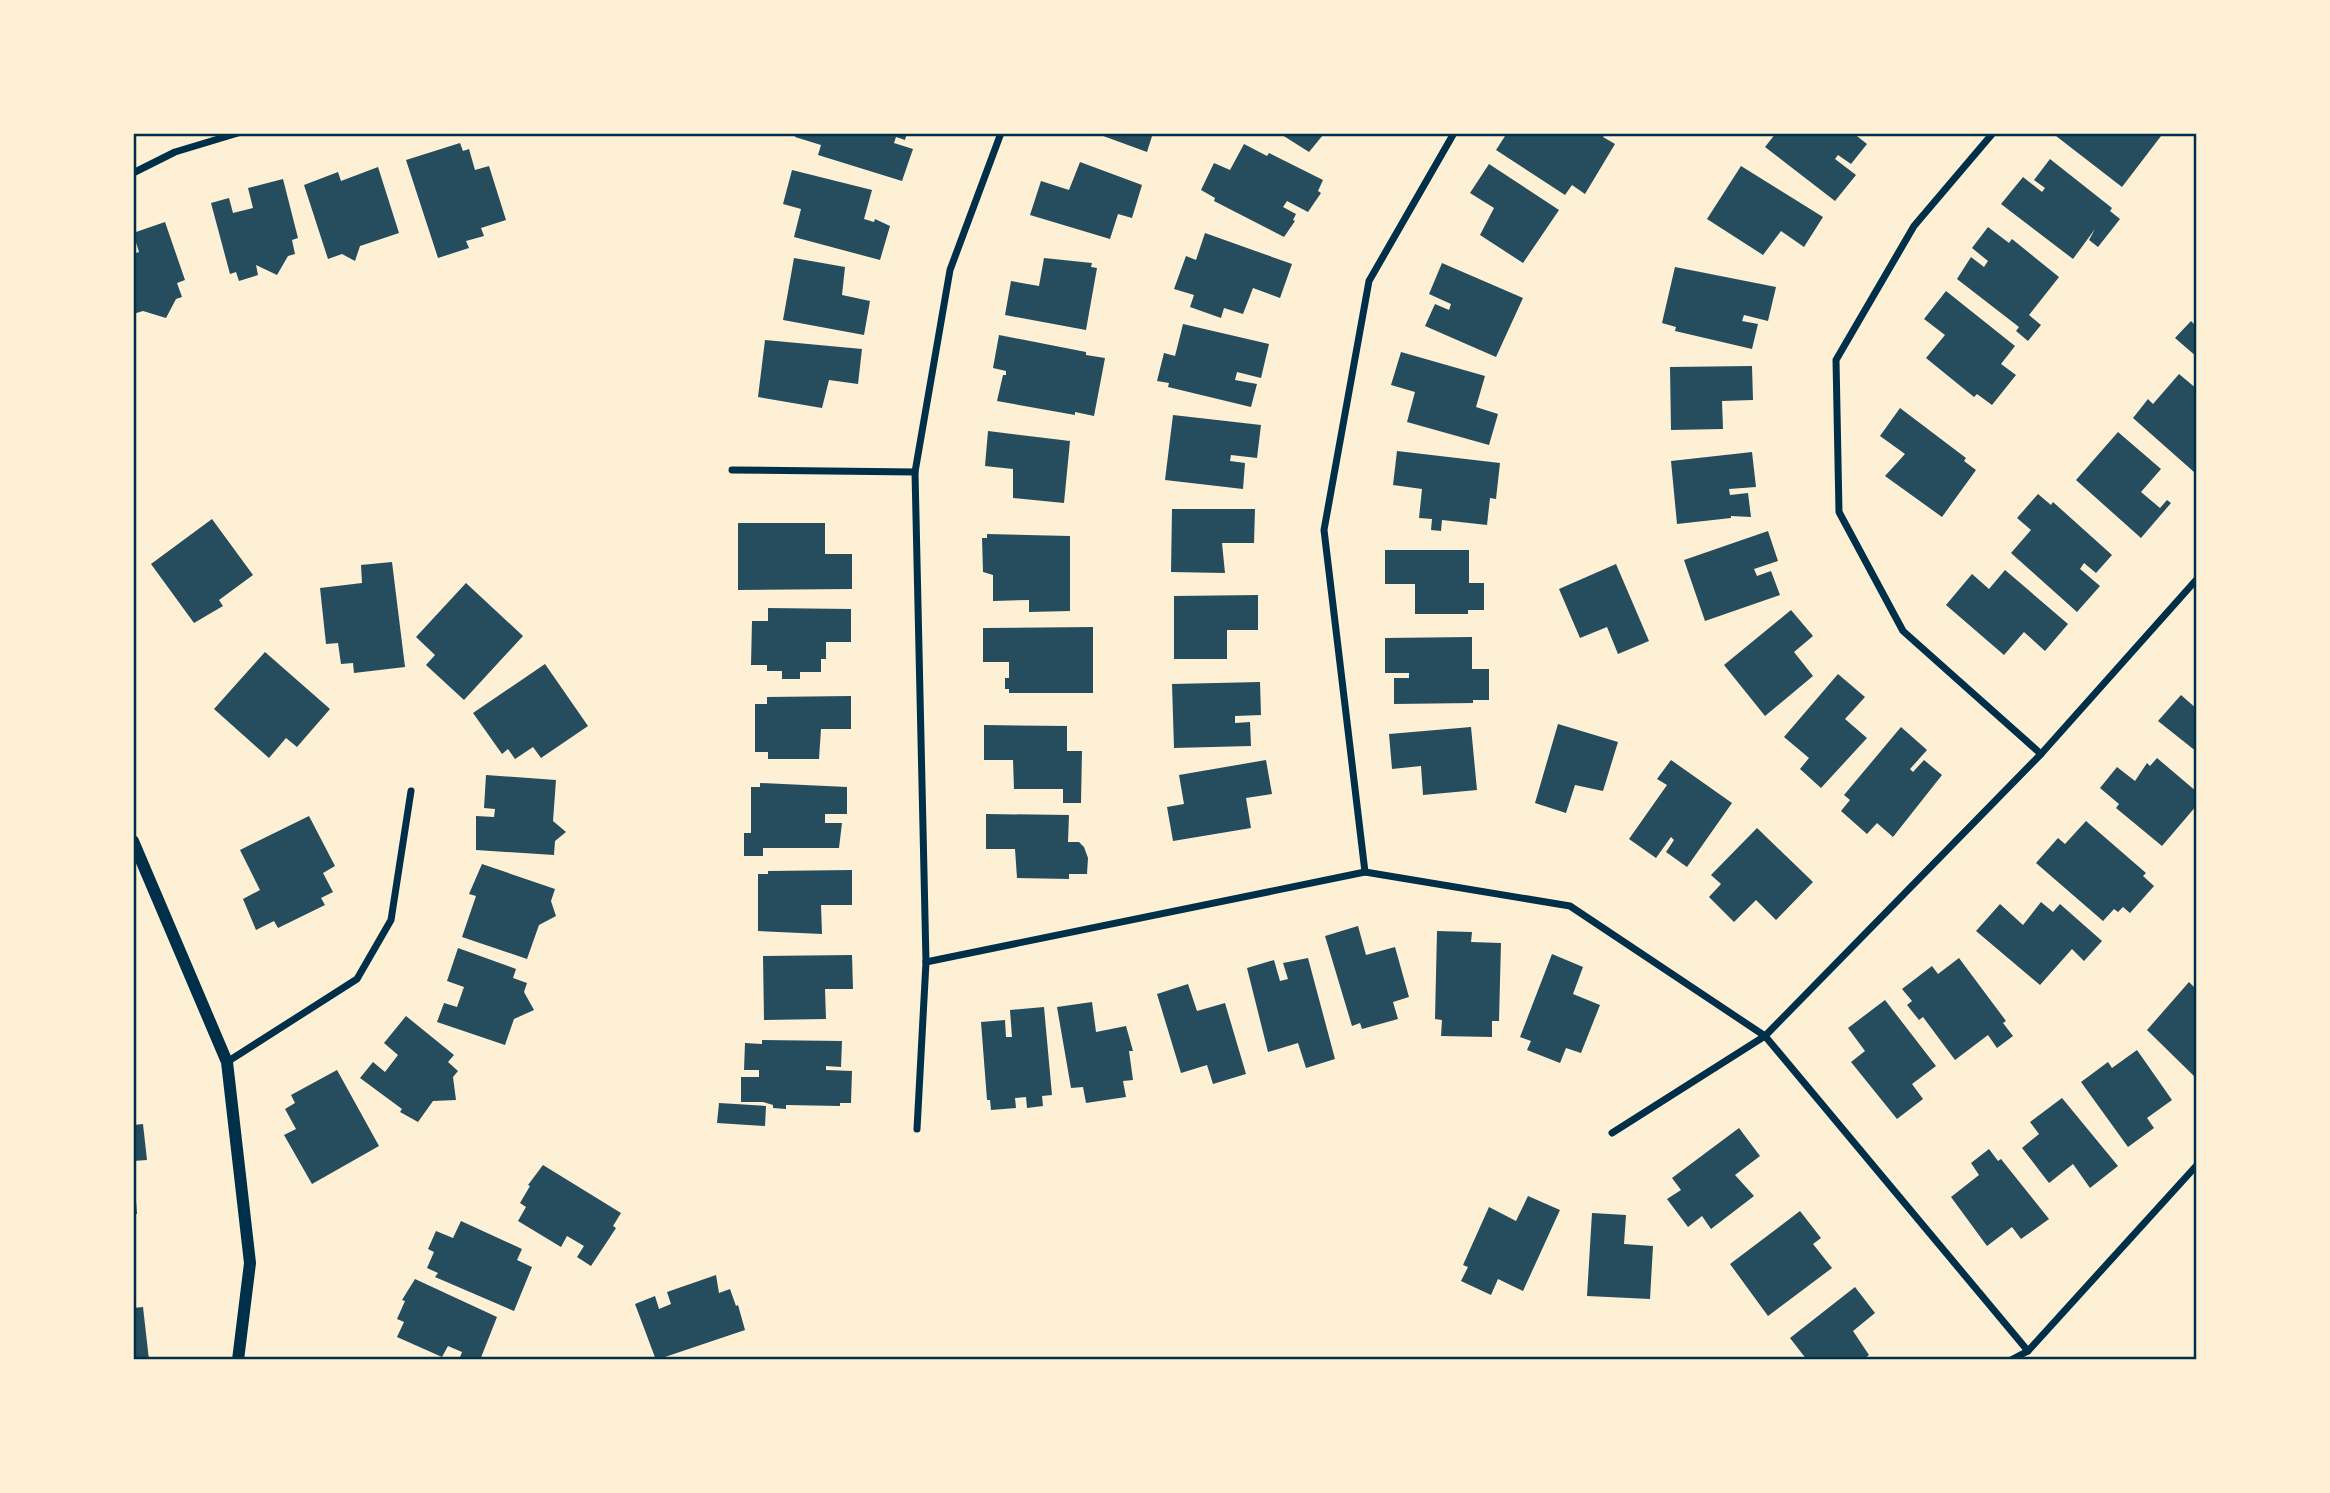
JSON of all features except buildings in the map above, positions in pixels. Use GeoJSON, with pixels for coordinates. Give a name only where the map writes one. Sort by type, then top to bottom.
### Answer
{"type":"FeatureCollection","features":[{"type":"Feature","properties":{"kind":"street"},"geometry":{"type":"LineString","coordinates":[[133,173],[175,152],[238,133]]}},
{"type":"Feature","properties":{"kind":"street"},"geometry":{"type":"LineString","coordinates":[[917,1129],[926,961],[915,472],[950,270],[1001,133]]}},
{"type":"Feature","properties":{"kind":"street"},"geometry":{"type":"LineString","coordinates":[[1365,872],[1324,530],[1369,281],[1454,133]]}},
{"type":"Feature","properties":{"kind":"street"},"geometry":{"type":"LineString","coordinates":[[1993,133],[1914,226],[1836,360],[1839,512],[1903,631],[2041,754]]}},
{"type":"Feature","properties":{"kind":"street"},"geometry":{"type":"LineString","coordinates":[[732,470],[915,472]]}},
{"type":"Feature","properties":{"kind":"street"},"geometry":{"type":"LineString","coordinates":[[1612,1133],[1765,1036],[2041,754],[2197,579]]}},
{"type":"Feature","properties":{"kind":"street"},"geometry":{"type":"LineString","coordinates":[[228,1062],[357,979],[391,920],[411,791]]}},
{"type":"Feature","properties":{"kind":"street"},"geometry":{"type":"LineString","coordinates":[[133,841],[228,1062],[250,1263],[238,1360]]}},
{"type":"Feature","properties":{"kind":"street"},"geometry":{"type":"LineString","coordinates":[[926,961],[1365,872],[1570,906],[1765,1036],[2028,1351]]}},
{"type":"Feature","properties":{"kind":"street"},"geometry":{"type":"LineString","coordinates":[[2011,1360],[2028,1351],[2197,1164]]}}]}
